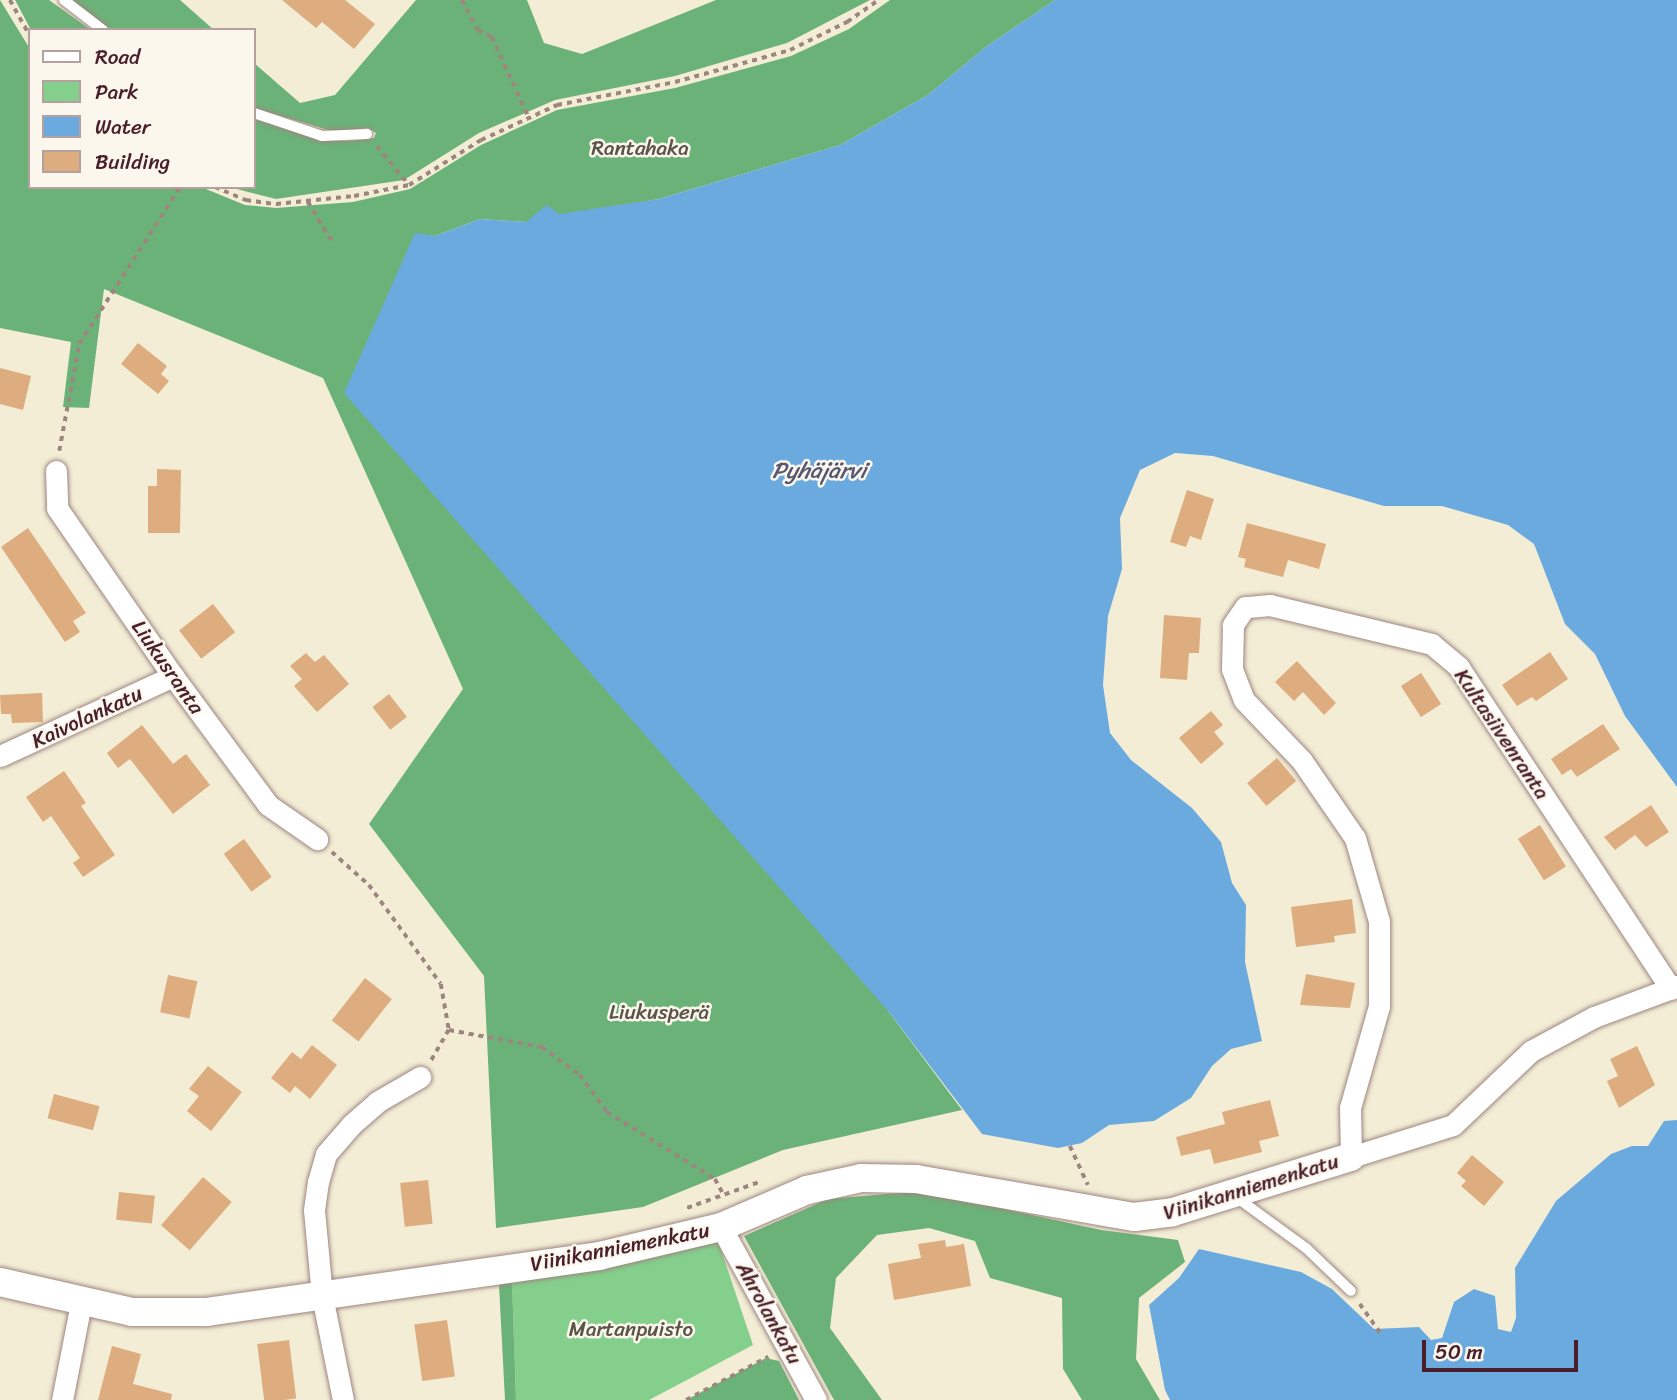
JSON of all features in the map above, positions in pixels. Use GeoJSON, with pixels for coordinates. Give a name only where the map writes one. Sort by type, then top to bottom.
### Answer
{"type":"FeatureCollection","features":[{"type":"Feature","properties":{"kind":"street","name":"Liukusranta"},"geometry":{"type":"LineString","coordinates":[[56,471],[57,508],[173,676],[268,806],[317,838]]}},
{"type":"Feature","properties":{"kind":"street","name":"Kultasiivenranta"},"geometry":{"type":"LineString","coordinates":[[1351,1157],[1350,1108],[1379,1006],[1379,921],[1355,838],[1302,761],[1244,700],[1231,669],[1233,625],[1245,607],[1270,605],[1432,645],[1460,667],[1674,987]]}},
{"type":"Feature","properties":{"kind":"street","name":"Kaivolankatu"},"geometry":{"type":"LineString","coordinates":[[0,756],[173,676]]}},
{"type":"Feature","properties":{"kind":"street"},"geometry":{"type":"LineString","coordinates":[[1351,1157],[1453,1125],[1531,1051],[1594,1017],[1674,987]]}},
{"type":"Feature","properties":{"kind":"street"},"geometry":{"type":"LineString","coordinates":[[343,1400],[322,1296],[314,1210],[326,1154],[377,1102],[420,1077]]}},
{"type":"Feature","properties":{"kind":"street","name":"Viinikanniemenkatu"},"geometry":{"type":"LineString","coordinates":[[0,1282],[81,1303],[132,1312],[185,1313],[599,1256],[721,1227],[807,1190],[883,1176],[1118,1217],[1173,1212],[1228,1192],[1351,1157]]}},
{"type":"Feature","properties":{"kind":"street","name":"Ahrolankatu"},"geometry":{"type":"LineString","coordinates":[[721,1227],[816,1400]]}},
{"type":"Feature","properties":{"kind":"street"},"geometry":{"type":"LineString","coordinates":[[62,1400],[81,1303]]}},
{"type":"Feature","properties":{"kind":"lane"},"geometry":{"type":"LineString","coordinates":[[64,0],[100,28]]}},
{"type":"Feature","properties":{"kind":"lane"},"geometry":{"type":"LineString","coordinates":[[256,114],[322,136],[367,134]]}},
{"type":"Feature","properties":{"kind":"lane"},"geometry":{"type":"LineString","coordinates":[[1228,1192],[1306,1248],[1351,1291]]}},
{"type":"Feature","properties":{"kind":"path"},"geometry":{"type":"LineString","coordinates":[[10,0],[28,32]]}},
{"type":"Feature","properties":{"kind":"path"},"geometry":{"type":"LineString","coordinates":[[462,0],[478,30],[492,37],[528,116]]}},
{"type":"Feature","properties":{"kind":"path"},"geometry":{"type":"LineString","coordinates":[[220,189],[246,200],[308,202],[409,185],[528,116],[557,105],[675,82],[790,50],[847,22],[880,0]]}},
{"type":"Feature","properties":{"kind":"path"},"geometry":{"type":"LineString","coordinates":[[367,134],[409,185]]}},
{"type":"Feature","properties":{"kind":"path"},"geometry":{"type":"LineString","coordinates":[[56,471],[79,344],[179,189]]}},
{"type":"Feature","properties":{"kind":"path"},"geometry":{"type":"LineString","coordinates":[[308,202],[332,243]]}},
{"type":"Feature","properties":{"kind":"path"},"geometry":{"type":"LineString","coordinates":[[317,838],[369,885],[441,984],[449,1030],[420,1077]]}},
{"type":"Feature","properties":{"kind":"path"},"geometry":{"type":"LineString","coordinates":[[449,1030],[542,1047],[580,1075],[607,1112],[715,1179],[724,1195]]}},
{"type":"Feature","properties":{"kind":"path"},"geometry":{"type":"LineString","coordinates":[[1070,1146],[1091,1190]]}},
{"type":"Feature","properties":{"kind":"path"},"geometry":{"type":"LineString","coordinates":[[1351,1291],[1383,1337]]}},
{"type":"Feature","properties":{"kind":"path"},"geometry":{"type":"LineString","coordinates":[[686,1400],[787,1346]]}},
{"type":"Feature","properties":{"kind":"green space","name":"Liukusperä"},"geometry":{"type":"Polygon","coordinates":[[[0,0],[28,46],[28,189],[206,189],[245,205],[276,208],[353,202],[410,189],[481,145],[557,110],[675,88],[791,56],[849,29],[890,0],[1055,0],[987,46],[928,95],[840,145],[659,199],[526,222],[480,219],[435,236],[415,234],[889,1012],[962,1110],[783,1150],[643,1207],[496,1228],[484,976],[369,824],[463,689],[323,378],[104,289],[89,408],[63,407],[71,342],[0,328],[0,0]]]}},
{"type":"Feature","properties":{"kind":"green space"},"geometry":{"type":"Polygon","coordinates":[[[15,0],[49,0],[88,28],[30,28],[15,0]]]}},
{"type":"Feature","properties":{"kind":"green space"},"geometry":{"type":"Polygon","coordinates":[[[68,0],[180,0],[212,28],[106,28],[68,0]]]}},
{"type":"Feature","properties":{"kind":"green space","name":"Rantahaka"},"geometry":{"type":"Polygon","coordinates":[[[416,0],[527,0],[544,43],[582,54],[716,0],[870,0],[787,43],[675,76],[555,100],[479,133],[404,180],[276,199],[237,189],[256,189],[256,120],[322,140],[374,138],[376,133],[368,128],[335,132],[256,109],[256,65],[300,103],[335,95],[416,0]]]}},
{"type":"Feature","properties":{"kind":"green space"},"geometry":{"type":"Polygon","coordinates":[[[921,1191],[1101,1230],[1178,1240],[1185,1262],[1139,1298],[1136,1359],[1160,1400],[1082,1400],[1063,1369],[1062,1298],[990,1278],[975,1241],[929,1228],[877,1235],[836,1278],[830,1328],[882,1400],[834,1400],[744,1236],[828,1199],[921,1191]]]}},
{"type":"Feature","properties":{"kind":"green space","name":"Martanpuisto"},"geometry":{"type":"Polygon","coordinates":[[[718,1241],[753,1345],[649,1400],[516,1400],[512,1280],[718,1241]]]}},
{"type":"Feature","properties":{"kind":"green space"},"geometry":{"type":"Polygon","coordinates":[[[512,1280],[516,1400],[505,1400],[499,1285],[512,1280]]]}},
{"type":"Feature","properties":{"kind":"green space"},"geometry":{"type":"Polygon","coordinates":[[[766,1358],[779,1361],[799,1400],[686,1400],[766,1358]]]}},
{"type":"Feature","properties":{"kind":"water","name":"Pyhäjärvi"},"geometry":{"type":"Polygon","coordinates":[[[1055,0],[1677,0],[1677,787],[1625,716],[1595,654],[1565,624],[1534,544],[1508,525],[1442,506],[1384,506],[1213,456],[1175,453],[1140,470],[1120,518],[1122,569],[1108,616],[1103,685],[1110,733],[1131,760],[1192,808],[1221,842],[1232,883],[1246,905],[1245,962],[1262,1041],[1231,1049],[1212,1066],[1191,1098],[1154,1121],[1109,1125],[1082,1143],[1058,1148],[982,1134],[889,1012],[344,393],[415,233],[435,236],[480,219],[526,222],[547,205],[559,214],[659,199],[840,145],[928,95],[987,46],[1055,0]]]}},
{"type":"Feature","properties":{"kind":"water"},"geometry":{"type":"Polygon","coordinates":[[[1677,1120],[1677,1400],[1170,1400],[1165,1390],[1149,1305],[1179,1278],[1199,1249],[1301,1272],[1332,1289],[1374,1329],[1419,1327],[1431,1340],[1442,1338],[1454,1302],[1474,1289],[1495,1296],[1498,1329],[1511,1332],[1516,1318],[1515,1268],[1556,1201],[1611,1154],[1632,1146],[1648,1146],[1664,1121],[1677,1120]]]}},
{"type":"Feature","properties":{"kind":"building"},"geometry":{"type":"Polygon","coordinates":[[[282,0],[345,0],[375,24],[354,49],[322,22],[316,28],[282,0]]]}},
{"type":"Feature","properties":{"kind":"building"},"geometry":{"type":"Polygon","coordinates":[[[138,343],[167,366],[161,374],[169,381],[158,394],[121,364],[138,343]]]}},
{"type":"Feature","properties":{"kind":"building"},"geometry":{"type":"Polygon","coordinates":[[[0,368],[31,376],[23,410],[0,404],[0,368]]]}},
{"type":"Feature","properties":{"kind":"building"},"geometry":{"type":"Polygon","coordinates":[[[157,469],[181,470],[180,533],[148,533],[148,486],[157,486],[157,469]]]}},
{"type":"Feature","properties":{"kind":"building"},"geometry":{"type":"Polygon","coordinates":[[[1187,490],[1214,499],[1201,540],[1190,536],[1186,547],[1170,542],[1187,490]]]}},
{"type":"Feature","properties":{"kind":"building"},"geometry":{"type":"Polygon","coordinates":[[[1247,523],[1326,544],[1319,569],[1288,560],[1283,577],[1244,567],[1246,559],[1238,557],[1247,523]]]}},
{"type":"Feature","properties":{"kind":"building"},"geometry":{"type":"Polygon","coordinates":[[[28,528],[86,613],[73,621],[80,632],[65,642],[1,547],[28,528]]]}},
{"type":"Feature","properties":{"kind":"building"},"geometry":{"type":"Polygon","coordinates":[[[213,604],[235,632],[201,659],[179,630],[213,604]]]}},
{"type":"Feature","properties":{"kind":"building"},"geometry":{"type":"Polygon","coordinates":[[[1164,615],[1201,618],[1199,653],[1189,653],[1187,680],[1160,678],[1164,615]]]}},
{"type":"Feature","properties":{"kind":"building"},"geometry":{"type":"Polygon","coordinates":[[[1550,652],[1568,679],[1536,701],[1532,697],[1517,706],[1502,685],[1550,652]]]}},
{"type":"Feature","properties":{"kind":"building"},"geometry":{"type":"Polygon","coordinates":[[[306,653],[315,662],[324,655],[349,684],[317,712],[294,686],[302,679],[290,666],[306,653]]]}},
{"type":"Feature","properties":{"kind":"building"},"geometry":{"type":"Polygon","coordinates":[[[1297,661],[1336,703],[1324,715],[1303,692],[1294,701],[1275,682],[1297,661]]]}},
{"type":"Feature","properties":{"kind":"building"},"geometry":{"type":"Polygon","coordinates":[[[1421,673],[1441,704],[1421,717],[1401,686],[1421,673]]]}},
{"type":"Feature","properties":{"kind":"building"},"geometry":{"type":"Polygon","coordinates":[[[42,693],[43,722],[12,723],[11,714],[1,714],[0,695],[42,693]]]}},
{"type":"Feature","properties":{"kind":"building"},"geometry":{"type":"Polygon","coordinates":[[[389,694],[407,717],[390,730],[372,707],[389,694]]]}},
{"type":"Feature","properties":{"kind":"building"},"geometry":{"type":"Polygon","coordinates":[[[1211,711],[1223,725],[1214,732],[1224,744],[1201,764],[1179,738],[1211,711]]]}},
{"type":"Feature","properties":{"kind":"building"},"geometry":{"type":"Polygon","coordinates":[[[1603,724],[1620,749],[1577,777],[1571,769],[1562,775],[1551,759],[1603,724]]]}},
{"type":"Feature","properties":{"kind":"building"},"geometry":{"type":"Polygon","coordinates":[[[142,725],[173,764],[186,754],[210,785],[173,814],[130,759],[118,768],[107,753],[142,725]]]}},
{"type":"Feature","properties":{"kind":"building"},"geometry":{"type":"Polygon","coordinates":[[[1277,758],[1296,781],[1266,806],[1247,783],[1277,758]]]}},
{"type":"Feature","properties":{"kind":"building"},"geometry":{"type":"Polygon","coordinates":[[[64,771],[86,803],[81,806],[115,855],[83,877],[73,863],[80,858],[51,816],[43,822],[26,797],[64,771]]]}},
{"type":"Feature","properties":{"kind":"building"},"geometry":{"type":"Polygon","coordinates":[[[1651,805],[1669,832],[1646,847],[1635,835],[1615,850],[1604,837],[1651,805]]]}},
{"type":"Feature","properties":{"kind":"building"},"geometry":{"type":"Polygon","coordinates":[[[1540,825],[1566,867],[1544,880],[1518,839],[1540,825]]]}},
{"type":"Feature","properties":{"kind":"building"},"geometry":{"type":"Polygon","coordinates":[[[244,839],[272,877],[251,892],[224,854],[244,839]]]}},
{"type":"Feature","properties":{"kind":"building"},"geometry":{"type":"Polygon","coordinates":[[[1352,899],[1356,933],[1334,936],[1335,942],[1296,947],[1291,907],[1352,899]]]}},
{"type":"Feature","properties":{"kind":"building"},"geometry":{"type":"Polygon","coordinates":[[[1306,974],[1355,983],[1350,1008],[1300,1005],[1306,974]]]}},
{"type":"Feature","properties":{"kind":"building"},"geometry":{"type":"Polygon","coordinates":[[[168,975],[197,981],[189,1018],[160,1012],[168,975]]]}},
{"type":"Feature","properties":{"kind":"building"},"geometry":{"type":"Polygon","coordinates":[[[365,978],[392,999],[359,1041],[332,1021],[365,978]]]}},
{"type":"Feature","properties":{"kind":"building"},"geometry":{"type":"Polygon","coordinates":[[[312,1045],[337,1065],[310,1099],[295,1086],[290,1093],[271,1078],[292,1052],[301,1059],[312,1045]]]}},
{"type":"Feature","properties":{"kind":"building"},"geometry":{"type":"Polygon","coordinates":[[[1637,1046],[1655,1085],[1619,1108],[1607,1081],[1618,1076],[1610,1059],[1637,1046]]]}},
{"type":"Feature","properties":{"kind":"building"},"geometry":{"type":"Polygon","coordinates":[[[208,1066],[242,1092],[211,1131],[187,1111],[199,1096],[189,1089],[208,1066]]]}},
{"type":"Feature","properties":{"kind":"building"},"geometry":{"type":"Polygon","coordinates":[[[54,1094],[99,1106],[93,1130],[48,1118],[54,1094]]]}},
{"type":"Feature","properties":{"kind":"building"},"geometry":{"type":"Polygon","coordinates":[[[1270,1100],[1279,1136],[1259,1141],[1262,1152],[1214,1164],[1210,1149],[1181,1156],[1176,1137],[1225,1124],[1222,1112],[1270,1100]]]}},
{"type":"Feature","properties":{"kind":"building"},"geometry":{"type":"Polygon","coordinates":[[[1472,1155],[1504,1182],[1484,1206],[1461,1186],[1466,1181],[1457,1173],[1472,1155]]]}},
{"type":"Feature","properties":{"kind":"building"},"geometry":{"type":"Polygon","coordinates":[[[203,1177],[232,1202],[190,1250],[161,1225],[203,1177]]]}},
{"type":"Feature","properties":{"kind":"building"},"geometry":{"type":"Polygon","coordinates":[[[428,1180],[433,1224],[405,1227],[400,1183],[428,1180]]]}},
{"type":"Feature","properties":{"kind":"building"},"geometry":{"type":"Polygon","coordinates":[[[119,1192],[155,1196],[152,1224],[116,1220],[119,1192]]]}},
{"type":"Feature","properties":{"kind":"building"},"geometry":{"type":"Polygon","coordinates":[[[945,1240],[946,1247],[964,1244],[971,1286],[894,1300],[888,1264],[921,1258],[918,1244],[945,1240]]]}},
{"type":"Feature","properties":{"kind":"building"},"geometry":{"type":"Polygon","coordinates":[[[447,1320],[455,1376],[422,1381],[414,1325],[447,1320]]]}},
{"type":"Feature","properties":{"kind":"building"},"geometry":{"type":"Polygon","coordinates":[[[289,1340],[296,1399],[264,1400],[257,1344],[289,1340]]]}},
{"type":"Feature","properties":{"kind":"building"},"geometry":{"type":"Polygon","coordinates":[[[112,1346],[141,1354],[133,1384],[172,1394],[171,1400],[98,1400],[112,1346]]]}}]}
